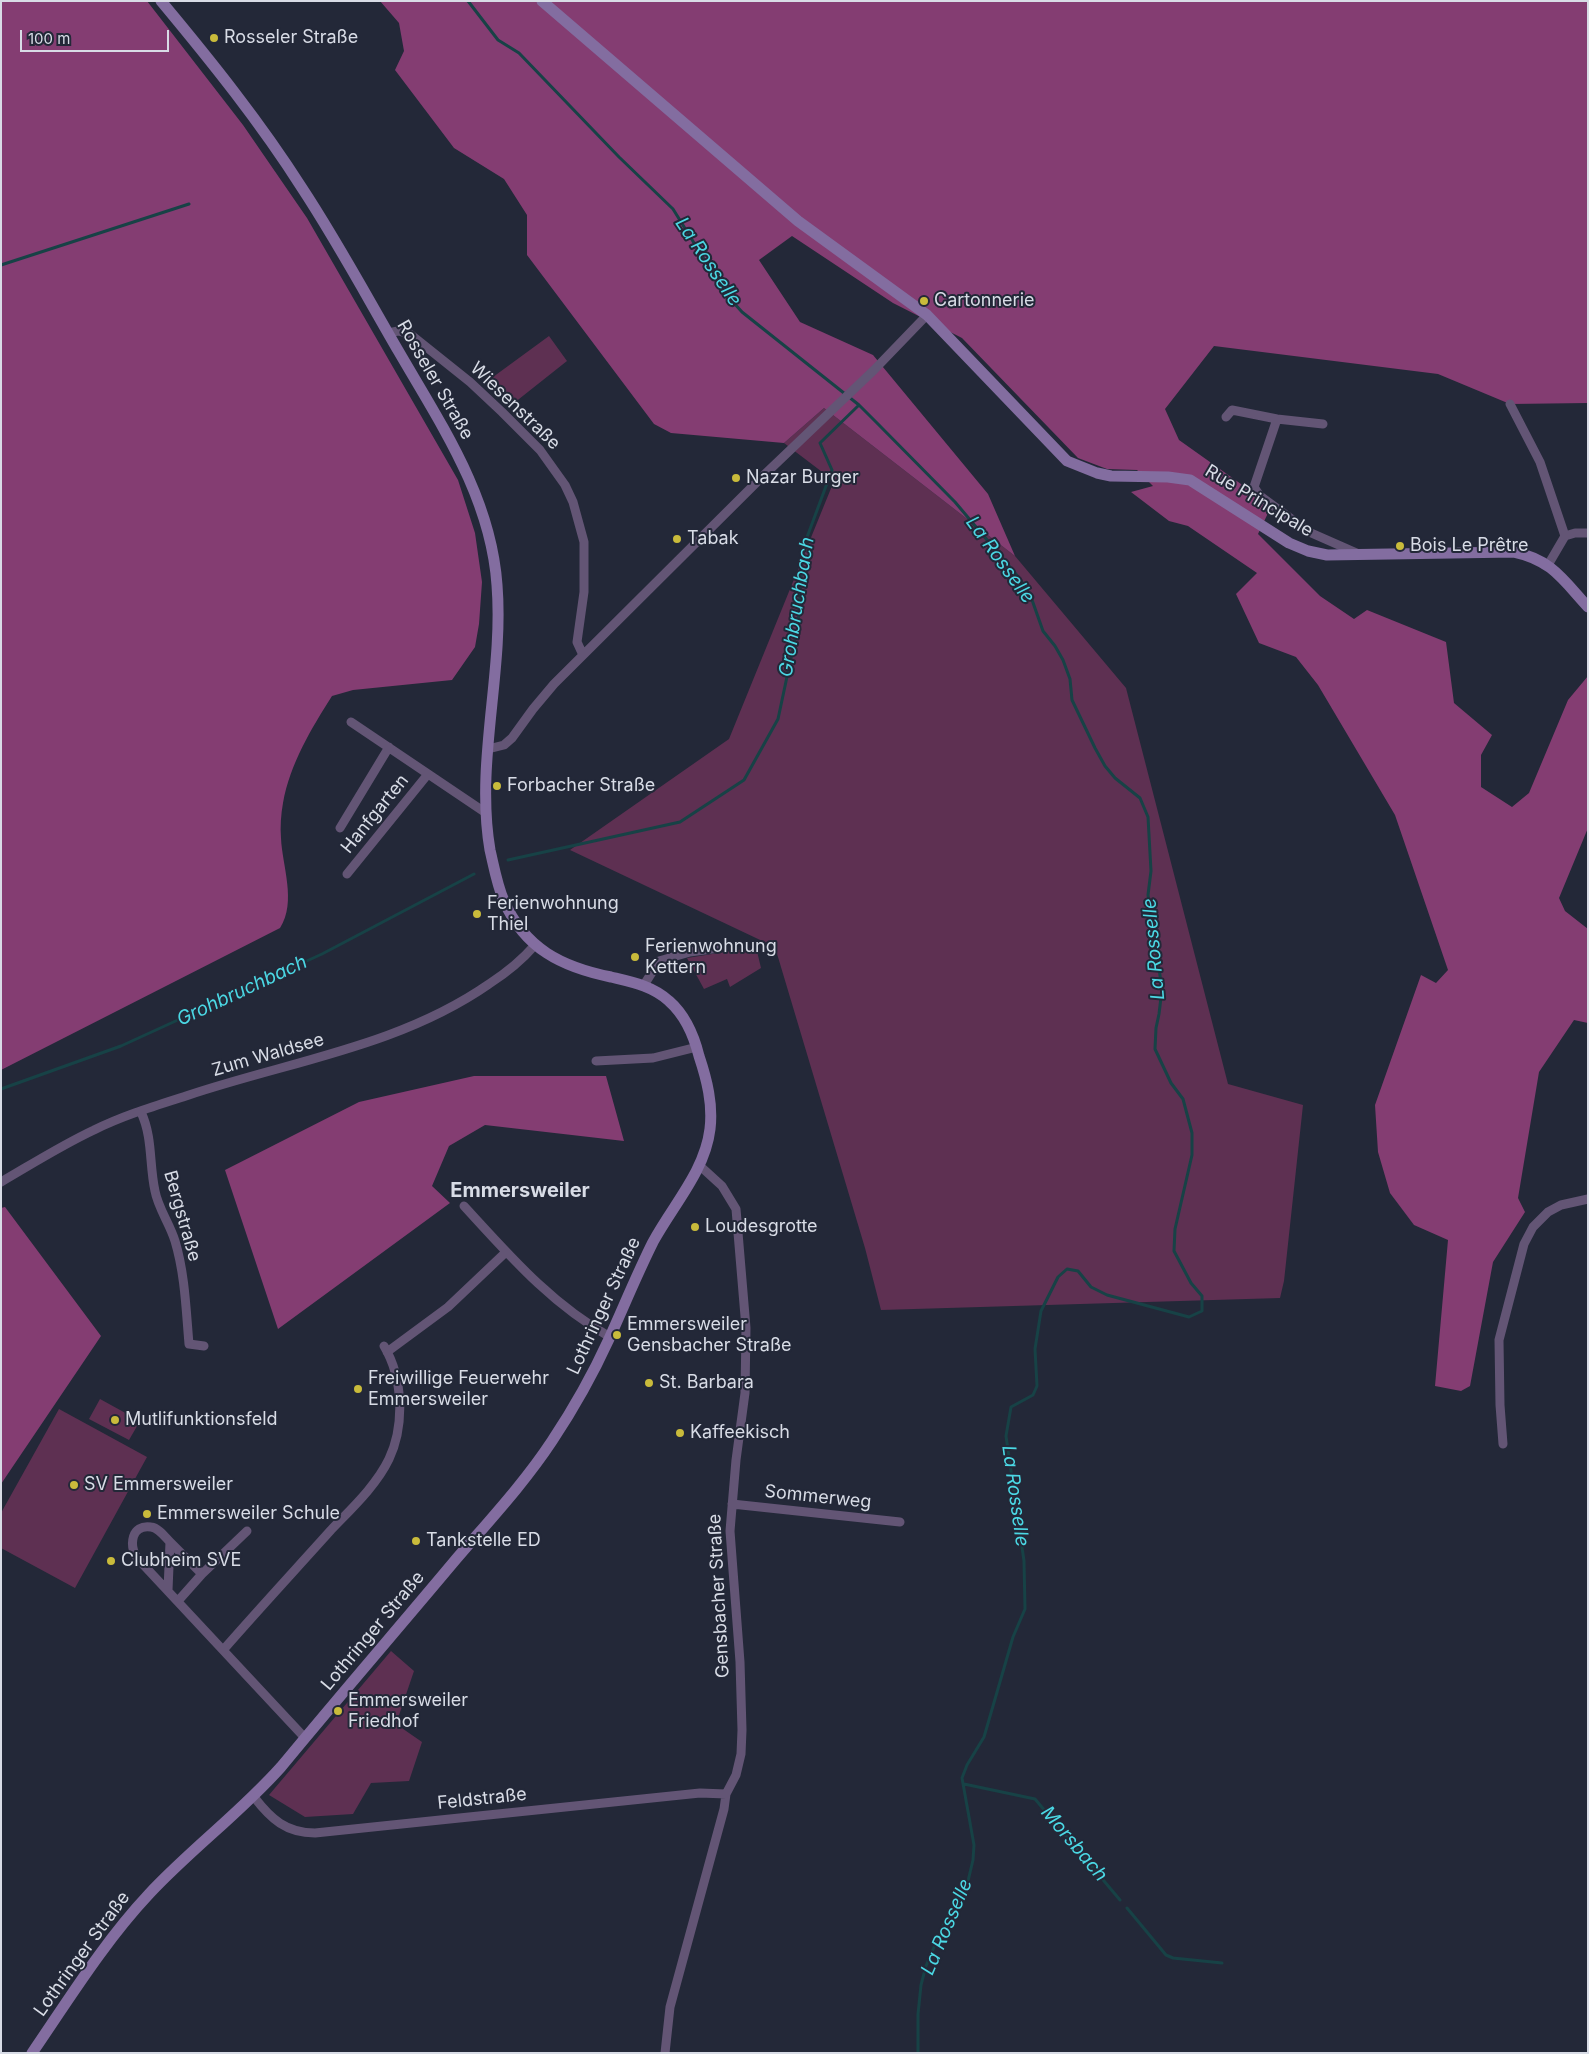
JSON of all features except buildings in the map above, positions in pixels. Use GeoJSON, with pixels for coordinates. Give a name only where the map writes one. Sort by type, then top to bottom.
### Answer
{"type":"FeatureCollection","features":[{"type":"Feature","properties":{"kind":"main road","name":"Rosseler Straße"},"geometry":{"type":"LineString","coordinates":[[161,1],[254,119],[302,186],[467,472],[476,493],[490,540],[497,584],[498,606],[488,749]]}},
{"type":"Feature","properties":{"kind":"main road","name":"Rue Principale"},"geometry":{"type":"LineString","coordinates":[[542,1],[798,222],[927,315],[1067,461],[1096,473],[1111,476],[1168,476],[1190,480],[1289,543],[1308,551],[1327,555],[1514,552],[1532,556],[1548,565],[1588,607]]}},
{"type":"Feature","properties":{"kind":"main road"},"geometry":{"type":"LineString","coordinates":[[488,749],[486,813],[492,858],[505,905],[522,932],[545,954],[573,968],[644,985],[663,996],[680,1012],[697,1046],[708,1089],[711,1120],[706,1150],[699,1166]]}},
{"type":"Feature","properties":{"kind":"main road","name":"Lothringer Straße"},"geometry":{"type":"LineString","coordinates":[[32,2053],[126,1919],[191,1852],[254,1797],[540,1459],[581,1393],[610,1337],[653,1243],[699,1166]]}},
{"type":"Feature","properties":{"kind":"street"},"geometry":{"type":"LineString","coordinates":[[488,749],[504,745],[512,738],[549,690],[773,467],[874,370],[927,315]]}},
{"type":"Feature","properties":{"kind":"street","name":"Wiesenstraße"},"geometry":{"type":"LineString","coordinates":[[388,334],[398,331],[410,334],[470,382],[540,450],[565,485],[573,502],[584,542],[584,592],[577,642],[583,656]]}},
{"type":"Feature","properties":{"kind":"street"},"geometry":{"type":"LineString","coordinates":[[1510,404],[1540,462],[1565,536]]}},
{"type":"Feature","properties":{"kind":"street"},"geometry":{"type":"LineString","coordinates":[[1226,417],[1232,410],[1277,419],[1323,424]]}},
{"type":"Feature","properties":{"kind":"street"},"geometry":{"type":"LineString","coordinates":[[1277,419],[1254,487],[1260,496],[1309,532],[1359,554]]}},
{"type":"Feature","properties":{"kind":"street"},"geometry":{"type":"LineString","coordinates":[[1548,565],[1565,536],[1588,532]]}},
{"type":"Feature","properties":{"kind":"street","name":"Hanfgarten"},"geometry":{"type":"LineString","coordinates":[[351,722],[486,813]]}},
{"type":"Feature","properties":{"kind":"street","name":"Hanfgarten"},"geometry":{"type":"LineString","coordinates":[[340,828],[388,747]]}},
{"type":"Feature","properties":{"kind":"street","name":"Hanfgarten"},"geometry":{"type":"LineString","coordinates":[[347,874],[428,774]]}},
{"type":"Feature","properties":{"kind":"street","name":"Zum Waldsee"},"geometry":{"type":"LineString","coordinates":[[1,1182],[94,1129],[231,1082],[350,1048],[401,1031],[463,1002],[502,975],[536,945]]}},
{"type":"Feature","properties":{"kind":"street"},"geometry":{"type":"LineString","coordinates":[[644,985],[659,961],[690,952],[719,948]]}},
{"type":"Feature","properties":{"kind":"street"},"geometry":{"type":"LineString","coordinates":[[596,1060],[653,1058],[697,1046]]}},
{"type":"Feature","properties":{"kind":"street","name":"Bergstraße"},"geometry":{"type":"LineString","coordinates":[[141,1112],[147,1124],[150,1138],[152,1181],[175,1240],[179,1257],[188,1344],[204,1346]]}},
{"type":"Feature","properties":{"kind":"street","name":"Gensbacher Straße"},"geometry":{"type":"LineString","coordinates":[[665,2053],[670,2007],[724,1809],[726,1794],[736,1775],[741,1754],[742,1730],[740,1662],[730,1531],[747,1362],[738,1222],[736,1209],[722,1186],[699,1166]]}},
{"type":"Feature","properties":{"kind":"street"},"geometry":{"type":"LineString","coordinates":[[1503,1444],[1499,1340],[1524,1244],[1533,1227],[1548,1212],[1561,1205],[1588,1199]]}},
{"type":"Feature","properties":{"kind":"street"},"geometry":{"type":"LineString","coordinates":[[464,1206],[540,1287],[574,1315],[610,1337]]}},
{"type":"Feature","properties":{"kind":"street"},"geometry":{"type":"LineString","coordinates":[[224,1649],[368,1490],[389,1460],[399,1426],[400,1411],[396,1377],[386,1349],[448,1307],[506,1252]]}},
{"type":"Feature","properties":{"kind":"street","name":"Sommerweg"},"geometry":{"type":"LineString","coordinates":[[732,1504],[900,1522]]}},
{"type":"Feature","properties":{"kind":"street"},"geometry":{"type":"LineString","coordinates":[[202,1574],[159,1530],[151,1527],[142,1528],[135,1532],[131,1541],[132,1550],[137,1558],[224,1649],[305,1738]]}},
{"type":"Feature","properties":{"kind":"street"},"geometry":{"type":"LineString","coordinates":[[178,1600],[247,1531]]}},
{"type":"Feature","properties":{"kind":"street"},"geometry":{"type":"LineString","coordinates":[[168,1590],[170,1542]]}},
{"type":"Feature","properties":{"kind":"street","name":"Feldstraße"},"geometry":{"type":"LineString","coordinates":[[254,1797],[273,1818],[286,1828],[300,1832],[315,1832],[700,1793],[726,1794]]}},
{"type":"Feature","properties":{"kind":"shaded area"},"geometry":{"type":"Polygon","coordinates":[[[1,1],[147,1],[243,125],[307,218],[458,480],[475,533],[482,582],[479,624],[475,647],[452,680],[353,690],[332,696],[316,721],[296,761],[283,803],[281,834],[288,895],[285,918],[280,928],[1,1070],[1,1]]]}},
{"type":"Feature","properties":{"kind":"shaded area"},"geometry":{"type":"Polygon","coordinates":[[[380,1],[1588,1],[1588,403],[1510,404],[1438,374],[1214,346],[1165,409],[1179,440],[1248,489],[1269,511],[1258,534],[1320,596],[1354,619],[1367,610],[1446,642],[1454,703],[1492,735],[1481,755],[1481,787],[1512,807],[1529,793],[1568,700],[1588,676],[1588,828],[1559,898],[1565,911],[1588,929],[1588,1023],[1574,1020],[1539,1072],[1518,1198],[1525,1212],[1493,1262],[1470,1386],[1461,1391],[1435,1386],[1448,1240],[1414,1225],[1390,1193],[1378,1152],[1375,1105],[1421,975],[1436,983],[1448,970],[1395,815],[1318,685],[1296,657],[1259,643],[1236,594],[1257,573],[1188,526],[1169,521],[1131,492],[1153,486],[1137,470],[1107,469],[1078,458],[962,338],[893,303],[792,236],[759,260],[800,322],[873,355],[988,494],[1015,556],[824,408],[784,443],[671,433],[654,424],[527,255],[527,215],[504,179],[454,148],[395,70],[404,51],[399,23],[380,1]]]}},
{"type":"Feature","properties":{"kind":"shaded area"},"geometry":{"type":"Polygon","coordinates":[[[549,336],[567,361],[514,403],[493,377],[549,336]]]}},
{"type":"Feature","properties":{"kind":"shaded area"},"geometry":{"type":"Polygon","coordinates":[[[824,408],[1015,556],[1126,688],[1228,1084],[1303,1105],[1284,1281],[1280,1298],[881,1310],[865,1248],[775,947],[570,850],[729,739],[834,481],[784,443],[824,408]]]}},
{"type":"Feature","properties":{"kind":"shaded area"},"geometry":{"type":"Polygon","coordinates":[[[756,947],[761,968],[730,987],[727,979],[704,989],[687,958],[756,947]]]}},
{"type":"Feature","properties":{"kind":"shaded area"},"geometry":{"type":"Polygon","coordinates":[[[474,1076],[606,1076],[624,1141],[485,1125],[449,1146],[432,1186],[450,1203],[278,1329],[225,1170],[359,1102],[474,1076]]]}},
{"type":"Feature","properties":{"kind":"shaded area"},"geometry":{"type":"Polygon","coordinates":[[[5,1207],[101,1336],[1,1484],[1,1208],[5,1207]]]}},
{"type":"Feature","properties":{"kind":"shaded area","name":"Mutlifunktionsfeld"},"geometry":{"type":"Polygon","coordinates":[[[100,1399],[140,1421],[129,1440],[89,1419],[100,1399]]]}},
{"type":"Feature","properties":{"kind":"shaded area","name":"SV Emmersweiler"},"geometry":{"type":"Polygon","coordinates":[[[59,1409],[147,1457],[75,1588],[1,1548],[1,1513],[59,1409]]]}},
{"type":"Feature","properties":{"kind":"shaded area"},"geometry":{"type":"Polygon","coordinates":[[[391,1651],[414,1671],[396,1724],[422,1742],[409,1781],[371,1783],[353,1814],[305,1817],[269,1795],[391,1651]]]}},
{"type":"Feature","properties":{"kind":"waterway","name":"La Rosselle"},"geometry":{"type":"LineString","coordinates":[[468,1],[498,40],[519,53],[619,157],[673,209],[725,293],[742,312],[859,405],[955,502],[1020,579],[1031,597],[1043,631],[1063,660],[1070,679],[1072,700],[1095,748],[1105,766],[1115,778],[1140,798],[1148,817],[1151,871],[1148,895],[1162,989],[1155,1049],[1171,1083],[1183,1099],[1192,1133],[1192,1155],[1175,1229],[1174,1251],[1191,1283],[1202,1296],[1202,1311],[1189,1317],[1107,1295],[1091,1287],[1078,1271],[1067,1269],[1058,1277],[1041,1311],[1035,1349],[1037,1386],[1033,1395],[1011,1407],[1006,1436],[1024,1561],[1025,1609],[1013,1637],[984,1737],[967,1765],[962,1778],[974,1845],[973,1860],[968,1881],[946,1919],[926,1966],[921,1985],[918,2014],[918,2053]]}},
{"type":"Feature","properties":{"kind":"waterway"},"geometry":{"type":"LineString","coordinates":[[1,265],[189,204]]}},
{"type":"Feature","properties":{"kind":"waterway","name":"Grohbruchbach"},"geometry":{"type":"LineString","coordinates":[[508,860],[680,822],[744,780],[778,719],[798,625],[803,548],[832,470],[820,443],[859,405]]}},
{"type":"Feature","properties":{"kind":"waterway","name":"Grohbruchbach"},"geometry":{"type":"LineString","coordinates":[[1,1089],[121,1046],[322,954],[474,874]]}},
{"type":"Feature","properties":{"kind":"waterway","name":"Morsbach"},"geometry":{"type":"LineString","coordinates":[[964,1784],[1035,1799],[1120,1900]]}},
{"type":"Feature","properties":{"kind":"waterway","name":"Morsbach"},"geometry":{"type":"LineString","coordinates":[[1127,1908],[1166,1955],[1173,1958],[1222,1963]]}},
{"type":"Feature","properties":{"kind":"place","name":"Rosseler Straße"},"geometry":{"type":"Point","coordinates":[214,38]}},
{"type":"Feature","properties":{"kind":"place","name":"Cartonnerie"},"geometry":{"type":"Point","coordinates":[924,301]}},
{"type":"Feature","properties":{"kind":"place","name":"Nazar Burger"},"geometry":{"type":"Point","coordinates":[736,478]}},
{"type":"Feature","properties":{"kind":"place","name":"Tabak"},"geometry":{"type":"Point","coordinates":[677,539]}},
{"type":"Feature","properties":{"kind":"place","name":"Bois Le Prêtre"},"geometry":{"type":"Point","coordinates":[1400,546]}},
{"type":"Feature","properties":{"kind":"place","name":"Forbacher Straße"},"geometry":{"type":"Point","coordinates":[497,786]}},
{"type":"Feature","properties":{"kind":"place","name":"Ferienwohnung Thiel"},"geometry":{"type":"Point","coordinates":[477,914]}},
{"type":"Feature","properties":{"kind":"place","name":"Ferienwohnung Kettern"},"geometry":{"type":"Point","coordinates":[635,957]}},
{"type":"Feature","properties":{"kind":"place","name":"Loudesgrotte"},"geometry":{"type":"Point","coordinates":[695,1227]}},
{"type":"Feature","properties":{"kind":"place","name":"Emmersweiler Gensbacher Straße"},"geometry":{"type":"Point","coordinates":[617,1335]}},
{"type":"Feature","properties":{"kind":"place","name":"St. Barbara"},"geometry":{"type":"Point","coordinates":[649,1383]}},
{"type":"Feature","properties":{"kind":"place","name":"Freiwillige Feuerwehr Emmersweiler"},"geometry":{"type":"Point","coordinates":[358,1389]}},
{"type":"Feature","properties":{"kind":"place","name":"Mutlifunktionsfeld"},"geometry":{"type":"Point","coordinates":[115,1420]}},
{"type":"Feature","properties":{"kind":"place","name":"Kaffeekisch"},"geometry":{"type":"Point","coordinates":[680,1433]}},
{"type":"Feature","properties":{"kind":"place","name":"SV Emmersweiler"},"geometry":{"type":"Point","coordinates":[74,1485]}},
{"type":"Feature","properties":{"kind":"place","name":"Emmersweiler Schule"},"geometry":{"type":"Point","coordinates":[147,1514]}},
{"type":"Feature","properties":{"kind":"place","name":"Tankstelle ED"},"geometry":{"type":"Point","coordinates":[416,1541]}},
{"type":"Feature","properties":{"kind":"place","name":"Clubheim SVE"},"geometry":{"type":"Point","coordinates":[111,1561]}},
{"type":"Feature","properties":{"kind":"place","name":"Emmersweiler Friedhof"},"geometry":{"type":"Point","coordinates":[338,1711]}},
{"type":"Feature","properties":{"kind":"district","name":"Emmersweiler"},"geometry":{"type":"Point","coordinates":[520,1191]}}]}
